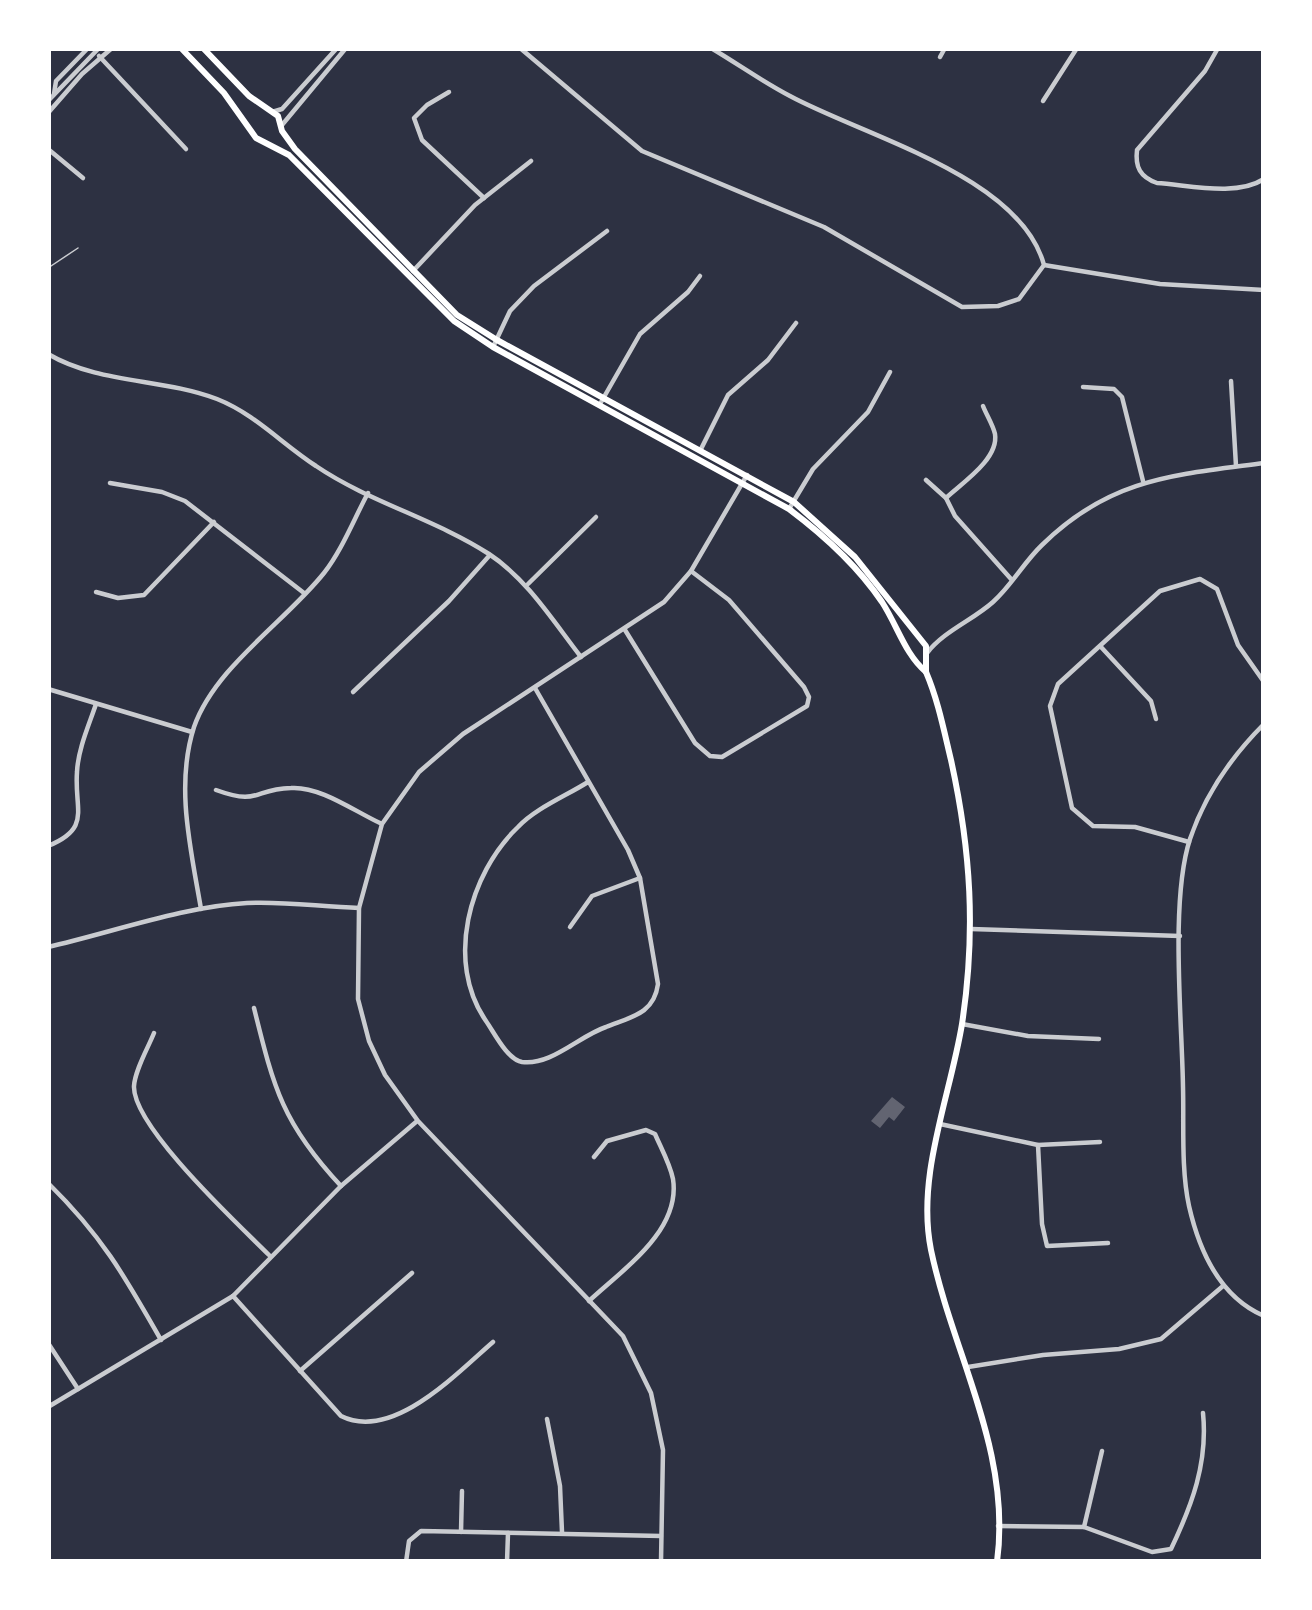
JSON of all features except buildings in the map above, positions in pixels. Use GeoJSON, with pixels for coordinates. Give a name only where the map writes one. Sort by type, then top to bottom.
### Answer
{"type":"FeatureCollection","features":[{"type":"Feature","properties":{"kind":"main road"},"geometry":{"type":"LineString","coordinates":[[181,48],[224,93],[256,138],[289,155],[411,273]]}},
{"type":"Feature","properties":{"kind":"main road"},"geometry":{"type":"LineString","coordinates":[[203,48],[249,97],[271,112],[295,149],[454,321],[698,454],[743,484],[792,506],[850,562],[879,598],[913,661],[926,672]]}},
{"type":"Feature","properties":{"kind":"main road"},"geometry":{"type":"LineString","coordinates":[[251,129],[255,117],[271,112]]}},
{"type":"Feature","properties":{"kind":"main road"},"geometry":{"type":"LineString","coordinates":[[265,142],[275,140],[282,128]]}},
{"type":"Feature","properties":{"kind":"main road"},"geometry":{"type":"LineString","coordinates":[[698,454],[747,475],[855,557],[926,655],[926,672],[967,833],[971,929],[962,1024],[929,1188],[930,1248],[995,1464],[997,1562]]}},
{"type":"Feature","properties":{"kind":"main road"},"geometry":{"type":"LineString","coordinates":[[908,648],[921,642]]}},
{"type":"Feature","properties":{"kind":"main road"},"geometry":{"type":"LineString","coordinates":[[913,661],[926,655]]}},
{"type":"Feature","properties":{"kind":"street"},"geometry":{"type":"LineString","coordinates":[[51,97],[56,81],[88,48]]}},
{"type":"Feature","properties":{"kind":"street"},"geometry":{"type":"LineString","coordinates":[[51,97],[99,52],[112,48]]}},
{"type":"Feature","properties":{"kind":"street"},"geometry":{"type":"LineString","coordinates":[[271,112],[282,110],[337,48]]}},
{"type":"Feature","properties":{"kind":"street"},"geometry":{"type":"LineString","coordinates":[[282,128],[346,48]]}},
{"type":"Feature","properties":{"kind":"street"},"geometry":{"type":"LineString","coordinates":[[520,48],[642,151],[824,227],[962,307],[998,306],[1018,299],[1044,265]]}},
{"type":"Feature","properties":{"kind":"street"},"geometry":{"type":"LineString","coordinates":[[712,48],[793,98],[927,156],[1022,219],[1038,242],[1044,265]]}},
{"type":"Feature","properties":{"kind":"street"},"geometry":{"type":"LineString","coordinates":[[940,57],[945,48]]}},
{"type":"Feature","properties":{"kind":"street"},"geometry":{"type":"LineString","coordinates":[[1043,101],[1077,48]]}},
{"type":"Feature","properties":{"kind":"street"},"geometry":{"type":"LineString","coordinates":[[1218,48],[1205,71],[1137,150],[1136,164],[1145,179],[1157,183],[1236,188],[1252,187],[1264,179]]}},
{"type":"Feature","properties":{"kind":"street"},"geometry":{"type":"LineString","coordinates":[[48,113],[99,52]]}},
{"type":"Feature","properties":{"kind":"street"},"geometry":{"type":"LineString","coordinates":[[99,52],[186,149]]}},
{"type":"Feature","properties":{"kind":"street"},"geometry":{"type":"LineString","coordinates":[[449,92],[414,118],[415,128],[484,198]]}},
{"type":"Feature","properties":{"kind":"street"},"geometry":{"type":"LineString","coordinates":[[48,149],[83,178]]}},
{"type":"Feature","properties":{"kind":"street"},"geometry":{"type":"LineString","coordinates":[[411,273],[484,198],[531,161]]}},
{"type":"Feature","properties":{"kind":"street"},"geometry":{"type":"LineString","coordinates":[[495,343],[510,311],[534,286],[607,230]]}},
{"type":"Feature","properties":{"kind":"street"},"geometry":{"type":"LineString","coordinates":[[1044,265],[1160,284],[1264,290]]}},
{"type":"Feature","properties":{"kind":"street"},"geometry":{"type":"LineString","coordinates":[[602,401],[640,334],[700,276]]}},
{"type":"Feature","properties":{"kind":"street"},"geometry":{"type":"LineString","coordinates":[[698,454],[728,395],[768,360],[796,323]]}},
{"type":"Feature","properties":{"kind":"street"},"geometry":{"type":"LineString","coordinates":[[48,354],[79,369],[178,386],[221,401],[270,429],[316,467],[490,555],[526,586],[581,657]]}},
{"type":"Feature","properties":{"kind":"street"},"geometry":{"type":"LineString","coordinates":[[792,506],[813,469],[868,412],[890,372]]}},
{"type":"Feature","properties":{"kind":"street"},"geometry":{"type":"LineString","coordinates":[[1231,381],[1236,466]]}},
{"type":"Feature","properties":{"kind":"street"},"geometry":{"type":"LineString","coordinates":[[1083,388],[1114,388],[1122,397],[1143,481]]}},
{"type":"Feature","properties":{"kind":"street"},"geometry":{"type":"LineString","coordinates":[[946,498],[988,458],[994,443],[995,434],[982,406]]}},
{"type":"Feature","properties":{"kind":"street"},"geometry":{"type":"LineString","coordinates":[[926,655],[935,643],[994,602],[1067,522],[1114,492],[1143,481],[1264,463]]}},
{"type":"Feature","properties":{"kind":"street"},"geometry":{"type":"LineString","coordinates":[[661,1562],[663,1450],[651,1393],[623,1336],[418,1120],[385,1075],[362,1017],[356,980],[358,908],[382,824],[419,772],[463,734],[664,602],[691,571],[747,475]]}},
{"type":"Feature","properties":{"kind":"street"},"geometry":{"type":"LineString","coordinates":[[926,480],[1012,580]]}},
{"type":"Feature","properties":{"kind":"street"},"geometry":{"type":"LineString","coordinates":[[110,483],[173,496],[304,593]]}},
{"type":"Feature","properties":{"kind":"street"},"geometry":{"type":"LineString","coordinates":[[201,909],[184,802],[192,732],[200,713],[235,666],[326,571],[368,493]]}},
{"type":"Feature","properties":{"kind":"street"},"geometry":{"type":"LineString","coordinates":[[526,586],[596,517]]}},
{"type":"Feature","properties":{"kind":"street"},"geometry":{"type":"LineString","coordinates":[[96,592],[118,598],[144,595],[214,522]]}},
{"type":"Feature","properties":{"kind":"street"},"geometry":{"type":"LineString","coordinates":[[353,692],[449,602],[490,555]]}},
{"type":"Feature","properties":{"kind":"street"},"geometry":{"type":"LineString","coordinates":[[625,630],[695,743],[710,757],[722,757],[807,706],[804,687],[729,600],[691,571]]}},
{"type":"Feature","properties":{"kind":"street"},"geometry":{"type":"LineString","coordinates":[[1189,842],[1135,827],[1093,826],[1072,808],[1050,706],[1058,684],[1160,591],[1200,579],[1217,589],[1238,645],[1264,682]]}},
{"type":"Feature","properties":{"kind":"street"},"geometry":{"type":"LineString","coordinates":[[921,642],[935,643]]}},
{"type":"Feature","properties":{"kind":"street"},"geometry":{"type":"LineString","coordinates":[[1101,647],[1151,701],[1156,719]]}},
{"type":"Feature","properties":{"kind":"street"},"geometry":{"type":"LineString","coordinates":[[535,688],[588,782],[640,878],[658,984],[656,1000],[645,1012],[586,1034],[544,1060],[513,1059],[482,1015],[467,979],[466,934],[476,889],[492,857],[520,824],[588,782]]}},
{"type":"Feature","properties":{"kind":"street"},"geometry":{"type":"LineString","coordinates":[[48,689],[192,732]]}},
{"type":"Feature","properties":{"kind":"street"},"geometry":{"type":"LineString","coordinates":[[48,846],[68,838],[76,828],[77,768],[96,704]]}},
{"type":"Feature","properties":{"kind":"street"},"geometry":{"type":"LineString","coordinates":[[1264,724],[1238,750],[1189,842],[1180,936],[1188,1203],[1202,1247],[1223,1286],[1264,1316]]}},
{"type":"Feature","properties":{"kind":"street"},"geometry":{"type":"LineString","coordinates":[[217,790],[243,800],[291,788],[313,791],[382,824]]}},
{"type":"Feature","properties":{"kind":"street"},"geometry":{"type":"LineString","coordinates":[[570,927],[592,896],[640,878]]}},
{"type":"Feature","properties":{"kind":"street"},"geometry":{"type":"LineString","coordinates":[[48,947],[201,909],[294,902],[358,908]]}},
{"type":"Feature","properties":{"kind":"street"},"geometry":{"type":"LineString","coordinates":[[971,929],[1180,936]]}},
{"type":"Feature","properties":{"kind":"street"},"geometry":{"type":"LineString","coordinates":[[254,1008],[274,1090],[291,1125],[341,1186]]}},
{"type":"Feature","properties":{"kind":"street"},"geometry":{"type":"LineString","coordinates":[[962,1024],[1028,1036],[1099,1039]]}},
{"type":"Feature","properties":{"kind":"street"},"geometry":{"type":"LineString","coordinates":[[154,1033],[134,1086],[140,1110],[179,1160],[271,1257]]}},
{"type":"Feature","properties":{"kind":"street"},"geometry":{"type":"LineString","coordinates":[[48,1407],[232,1296],[341,1186],[418,1120]]}},
{"type":"Feature","properties":{"kind":"street"},"geometry":{"type":"LineString","coordinates":[[940,1124],[1038,1144],[1100,1142]]}},
{"type":"Feature","properties":{"kind":"street"},"geometry":{"type":"LineString","coordinates":[[589,1301],[662,1228],[672,1200],[673,1178],[655,1134],[646,1130],[607,1142],[594,1157]]}},
{"type":"Feature","properties":{"kind":"street"},"geometry":{"type":"LineString","coordinates":[[1038,1144],[1047,1246],[1108,1243]]}},
{"type":"Feature","properties":{"kind":"street"},"geometry":{"type":"LineString","coordinates":[[48,1183],[112,1253],[161,1340]]}},
{"type":"Feature","properties":{"kind":"street"},"geometry":{"type":"LineString","coordinates":[[300,1371],[412,1274]]}},
{"type":"Feature","properties":{"kind":"street"},"geometry":{"type":"LineString","coordinates":[[968,1367],[1042,1354],[1119,1349],[1161,1339],[1223,1286]]}},
{"type":"Feature","properties":{"kind":"street"},"geometry":{"type":"LineString","coordinates":[[232,1296],[341,1416],[361,1422],[418,1405],[493,1342]]}},
{"type":"Feature","properties":{"kind":"street"},"geometry":{"type":"LineString","coordinates":[[48,1343],[78,1389]]}},
{"type":"Feature","properties":{"kind":"street"},"geometry":{"type":"LineString","coordinates":[[998,1526],[1084,1527],[1152,1552],[1171,1549],[1193,1502],[1206,1441],[1203,1413]]}},
{"type":"Feature","properties":{"kind":"street"},"geometry":{"type":"LineString","coordinates":[[547,1419],[560,1486],[562,1534]]}},
{"type":"Feature","properties":{"kind":"street"},"geometry":{"type":"LineString","coordinates":[[1084,1527],[1102,1450]]}},
{"type":"Feature","properties":{"kind":"street"},"geometry":{"type":"LineString","coordinates":[[461,1532],[462,1491]]}},
{"type":"Feature","properties":{"kind":"street"},"geometry":{"type":"LineString","coordinates":[[406,1562],[407,1545],[416,1533],[661,1536]]}},
{"type":"Feature","properties":{"kind":"street"},"geometry":{"type":"LineString","coordinates":[[507,1562],[508,1533]]}},
{"type":"Feature","properties":{"kind":"lane"},"geometry":{"type":"LineString","coordinates":[[48,268],[78,248]]}}]}
